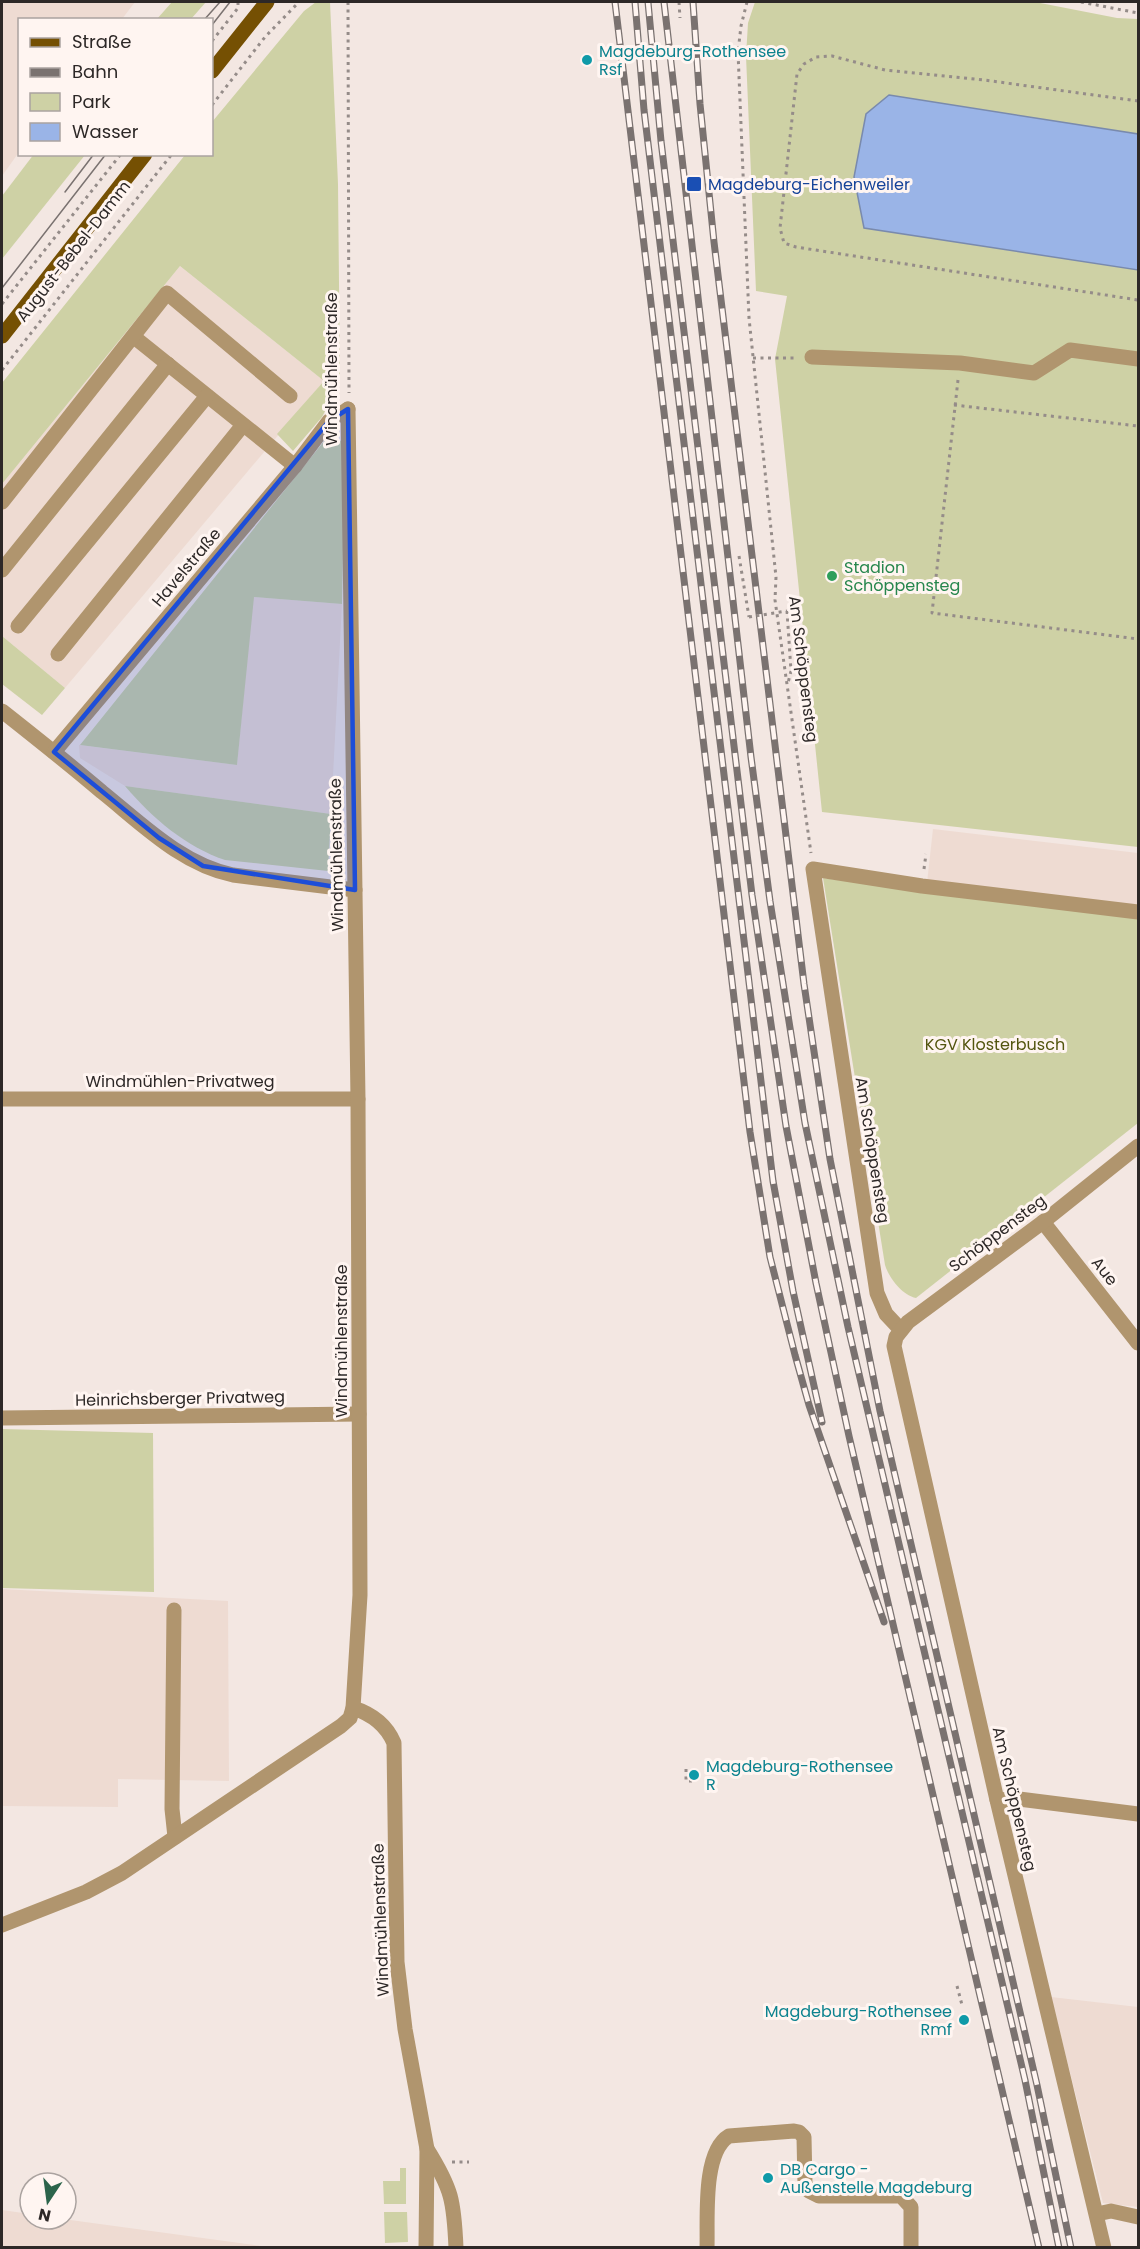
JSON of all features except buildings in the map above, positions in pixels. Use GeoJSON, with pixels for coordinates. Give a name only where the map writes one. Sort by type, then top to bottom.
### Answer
{"type":"FeatureCollection","features":[{"type":"Feature","properties":{"kind":"main road"},"geometry":{"type":"LineString","coordinates":[[213,70],[267,2]]}},
{"type":"Feature","properties":{"kind":"main road","name":"August-Bebel-Damm"},"geometry":{"type":"LineString","coordinates":[[2,336],[143,156]]}},
{"type":"Feature","properties":{"kind":"street"},"geometry":{"type":"LineString","coordinates":[[2,502],[167,293],[290,396]]}},
{"type":"Feature","properties":{"kind":"street"},"geometry":{"type":"LineString","coordinates":[[134,337],[295,466]]}},
{"type":"Feature","properties":{"kind":"street"},"geometry":{"type":"LineString","coordinates":[[812,357],[960,363],[1034,373],[1070,350],[1138,359]]}},
{"type":"Feature","properties":{"kind":"street"},"geometry":{"type":"LineString","coordinates":[[2,570],[168,364]]}},
{"type":"Feature","properties":{"kind":"street"},"geometry":{"type":"LineString","coordinates":[[18,626],[207,396]]}},
{"type":"Feature","properties":{"kind":"street","name":"Havelstraße"},"geometry":{"type":"LineString","coordinates":[[54,752],[295,466],[329,422],[348,409]]}},
{"type":"Feature","properties":{"kind":"street","name":"Windmühlenstraße"},"geometry":{"type":"LineString","coordinates":[[348,409],[358,1099],[360,1594],[353,1708],[366,1712],[382,1724],[394,1743],[398,1972],[405,2029],[427,2149],[426,2247]]}},
{"type":"Feature","properties":{"kind":"street"},"geometry":{"type":"LineString","coordinates":[[58,654],[243,424]]}},
{"type":"Feature","properties":{"kind":"street"},"geometry":{"type":"LineString","coordinates":[[2,711],[184,857],[203,866],[233,875],[355,890]]}},
{"type":"Feature","properties":{"kind":"street"},"geometry":{"type":"LineString","coordinates":[[813,869],[922,886],[1138,912]]}},
{"type":"Feature","properties":{"kind":"street","name":"Am Schöppensteg"},"geometry":{"type":"LineString","coordinates":[[813,869],[877,1293],[886,1314],[901,1330],[895,1340],[895,1358],[997,1800],[1104,2247]]}},
{"type":"Feature","properties":{"kind":"street","name":"Windmühlen-Privatweg"},"geometry":{"type":"LineString","coordinates":[[2,1099],[358,1099]]}},
{"type":"Feature","properties":{"kind":"street","name":"Schöppensteg"},"geometry":{"type":"LineString","coordinates":[[901,1330],[1138,1146]]}},
{"type":"Feature","properties":{"kind":"street","name":"Aue"},"geometry":{"type":"LineString","coordinates":[[1043,1222],[1138,1343]]}},
{"type":"Feature","properties":{"kind":"street","name":"Heinrichsberger Privatweg"},"geometry":{"type":"LineString","coordinates":[[2,1418],[359,1414]]}},
{"type":"Feature","properties":{"kind":"street"},"geometry":{"type":"LineString","coordinates":[[174,1610],[172,1809],[175,1837]]}},
{"type":"Feature","properties":{"kind":"street"},"geometry":{"type":"LineString","coordinates":[[2,1925],[111,1880],[341,1726],[350,1718],[353,1708]]}},
{"type":"Feature","properties":{"kind":"street"},"geometry":{"type":"LineString","coordinates":[[997,1800],[1019,1799],[1138,1814]]}},
{"type":"Feature","properties":{"kind":"street"},"geometry":{"type":"LineString","coordinates":[[707,2247],[709,2182],[715,2156],[722,2142],[729,2136],[794,2131],[799,2132],[804,2138],[805,2181],[809,2191],[819,2196],[901,2196],[911,2207],[911,2247]]}},
{"type":"Feature","properties":{"kind":"street","name":"Windmühlenstraße"},"geometry":{"type":"LineString","coordinates":[[427,2149],[451,2195],[455,2211],[456,2247]]}},
{"type":"Feature","properties":{"kind":"street"},"geometry":{"type":"LineString","coordinates":[[1097,2214],[1110,2211],[1138,2217]]}},
{"type":"Feature","properties":{"kind":"path"},"geometry":{"type":"LineString","coordinates":[[213,39],[238,8],[238,2]]}},
{"type":"Feature","properties":{"kind":"path"},"geometry":{"type":"LineString","coordinates":[[213,104],[265,37],[298,2]]}},
{"type":"Feature","properties":{"kind":"path","name":"Windmühlenstraße"},"geometry":{"type":"LineString","coordinates":[[348,2],[348,409]]}},
{"type":"Feature","properties":{"kind":"path"},"geometry":{"type":"LineString","coordinates":[[679,2],[680,18]]}},
{"type":"Feature","properties":{"kind":"path","name":"Am Schöppensteg"},"geometry":{"type":"LineString","coordinates":[[747,2],[738,52],[749,318],[776,578],[775,600],[813,869]]}},
{"type":"Feature","properties":{"kind":"path"},"geometry":{"type":"LineString","coordinates":[[1082,2],[1138,13]]}},
{"type":"Feature","properties":{"kind":"path"},"geometry":{"type":"LineString","coordinates":[[1108,7],[1109,2]]}},
{"type":"Feature","properties":{"kind":"path"},"geometry":{"type":"LineString","coordinates":[[1138,101],[984,80],[885,70],[832,56],[816,57],[804,64],[797,74],[780,228],[784,243],[796,247],[1138,300]]}},
{"type":"Feature","properties":{"kind":"path","name":"August-Bebel-Damm"},"geometry":{"type":"LineString","coordinates":[[2,304],[119,156]]}},
{"type":"Feature","properties":{"kind":"path","name":"August-Bebel-Damm"},"geometry":{"type":"LineString","coordinates":[[2,370],[170,156]]}},
{"type":"Feature","properties":{"kind":"path"},"geometry":{"type":"LineString","coordinates":[[753,358],[812,357]]}},
{"type":"Feature","properties":{"kind":"path"},"geometry":{"type":"LineString","coordinates":[[960,363],[932,613],[1138,639]]}},
{"type":"Feature","properties":{"kind":"path"},"geometry":{"type":"LineString","coordinates":[[954,405],[1138,426]]}},
{"type":"Feature","properties":{"kind":"path"},"geometry":{"type":"LineString","coordinates":[[739,556],[749,616],[787,611],[791,671],[787,687]]}},
{"type":"Feature","properties":{"kind":"path"},"geometry":{"type":"LineString","coordinates":[[686,1769],[686,1781],[694,1781]]}},
{"type":"Feature","properties":{"kind":"path"},"geometry":{"type":"LineString","coordinates":[[957,1986],[962,2005]]}},
{"type":"Feature","properties":{"kind":"highlighted area"},"geometry":{"type":"Polygon","coordinates":[[[348,409],[355,890],[203,866],[159,838],[54,752],[329,421],[348,409]]]}},
{"type":"Feature","properties":{"kind":"shaded area"},"geometry":{"type":"Polygon","coordinates":[[[2,2],[135,2],[123,18],[18,18],[18,153],[2,176],[2,2]]]}},
{"type":"Feature","properties":{"kind":"shaded area"},"geometry":{"type":"Polygon","coordinates":[[[180,266],[324,381],[65,688],[2,636],[2,484],[180,266]]]}},
{"type":"Feature","properties":{"kind":"shaded area"},"geometry":{"type":"Polygon","coordinates":[[[253,597],[342,604],[331,814],[125,786],[80,758],[79,745],[237,765],[253,597]]]}},
{"type":"Feature","properties":{"kind":"shaded area"},"geometry":{"type":"Polygon","coordinates":[[[933,829],[1138,853],[1138,909],[927,883],[933,829]]]}},
{"type":"Feature","properties":{"kind":"shaded area"},"geometry":{"type":"Polygon","coordinates":[[[2,1589],[228,1601],[229,1781],[118,1779],[118,1807],[2,1806],[2,1589]]]}},
{"type":"Feature","properties":{"kind":"shaded area"},"geometry":{"type":"Polygon","coordinates":[[[1051,1997],[1138,2007],[1138,2207],[1103,2203],[1051,1997]]]}},
{"type":"Feature","properties":{"kind":"shaded area"},"geometry":{"type":"Polygon","coordinates":[[[2,2210],[18,2212],[18,2231],[78,2231],[78,2221],[268,2247],[2,2247],[2,2210]]]}},
{"type":"Feature","properties":{"kind":"green space"},"geometry":{"type":"Polygon","coordinates":[[[172,2],[206,2],[192,18],[158,18],[172,2]]]}},
{"type":"Feature","properties":{"kind":"green space"},"geometry":{"type":"Polygon","coordinates":[[[316,2],[330,2],[338,184],[340,382],[322,417],[293,451],[277,434],[324,381],[180,266],[2,484],[2,383],[184,156],[213,156],[213,121],[304,11],[316,2]]]}},
{"type":"Feature","properties":{"kind":"green space"},"geometry":{"type":"Polygon","coordinates":[[[755,2],[1035,2],[1117,18],[1138,19],[1138,134],[889,95],[864,228],[1138,270],[1138,847],[822,812],[775,359],[787,296],[756,291],[746,56],[748,23],[755,2]]]}},
{"type":"Feature","properties":{"kind":"green space"},"geometry":{"type":"Polygon","coordinates":[[[32,156],[84,156],[2,259],[2,196],[32,156]]]}},
{"type":"Feature","properties":{"kind":"green space"},"geometry":{"type":"Polygon","coordinates":[[[329,435],[345,443],[342,604],[254,597],[237,765],[80,745],[329,435]]]}},
{"type":"Feature","properties":{"kind":"green space"},"geometry":{"type":"Polygon","coordinates":[[[2,636],[65,688],[42,715],[2,684],[2,636]]]}},
{"type":"Feature","properties":{"kind":"green space"},"geometry":{"type":"Polygon","coordinates":[[[125,786],[331,814],[328,871],[225,860],[197,847],[170,830],[125,786]]]}},
{"type":"Feature","properties":{"kind":"green space","name":"KGV Klosterbusch"},"geometry":{"type":"Polygon","coordinates":[[[823,878],[1138,919],[1138,1123],[916,1298],[897,1285],[885,1265],[823,878]]]}},
{"type":"Feature","properties":{"kind":"green space"},"geometry":{"type":"Polygon","coordinates":[[[2,1429],[153,1433],[154,1592],[2,1588],[2,1429]]]}},
{"type":"Feature","properties":{"kind":"green space"},"geometry":{"type":"Polygon","coordinates":[[[400,2168],[406,2168],[406,2204],[384,2204],[383,2181],[400,2181],[400,2168]]]}},
{"type":"Feature","properties":{"kind":"green space"},"geometry":{"type":"Polygon","coordinates":[[[384,2212],[407,2212],[408,2242],[385,2243],[384,2212]]]}},
{"type":"Feature","properties":{"kind":"water"},"geometry":{"type":"Polygon","coordinates":[[[889,95],[1138,134],[1138,270],[864,228],[854,177],[866,114],[889,95]]]}},
{"type":"Feature","properties":{"kind":"tram line"},"geometry":{"type":"LineString","coordinates":[[206,18],[220,2]]}},
{"type":"Feature","properties":{"kind":"tram line"},"geometry":{"type":"LineString","coordinates":[[213,24],[230,2]]}},
{"type":"Feature","properties":{"kind":"tram line"},"geometry":{"type":"LineString","coordinates":[[65,192],[92,156]]}},
{"type":"Feature","properties":{"kind":"tram line"},"geometry":{"type":"LineString","coordinates":[[2,288],[104,156]]}},
{"type":"Feature","properties":{"kind":"railway"},"geometry":{"type":"LineString","coordinates":[[615,2],[750,1132],[770,1257],[809,1405],[884,1622]]}},
{"type":"Feature","properties":{"kind":"railway"},"geometry":{"type":"LineString","coordinates":[[635,2],[644,110],[773,1181],[793,1291],[822,1422]]}},
{"type":"Feature","properties":{"kind":"railway"},"geometry":{"type":"LineString","coordinates":[[648,2],[661,141],[752,895],[786,1126],[816,1283],[849,1436],[1039,2248]]}},
{"type":"Feature","properties":{"kind":"railway"},"geometry":{"type":"LineString","coordinates":[[664,2],[751,757],[770,901],[805,1123],[848,1327],[1025,2080],[1059,2248]]}},
{"type":"Feature","properties":{"kind":"railway"},"geometry":{"type":"LineString","coordinates":[[693,2],[700,104],[714,242],[804,984],[830,1159],[880,1411],[1037,2085],[1071,2248]]}},
{"type":"Feature","properties":{"kind":"place","name":"Magdeburg-Rothensee Rsf"},"geometry":{"type":"Point","coordinates":[587,60]}},
{"type":"Feature","properties":{"kind":"place","name":"Magdeburg-Eichenweiler"},"geometry":{"type":"Point","coordinates":[694,184]}},
{"type":"Feature","properties":{"kind":"place","name":"Stadion Schöppensteg"},"geometry":{"type":"Point","coordinates":[832,576]}},
{"type":"Feature","properties":{"kind":"place","name":"Magdeburg-Rothensee R"},"geometry":{"type":"Point","coordinates":[694,1775]}},
{"type":"Feature","properties":{"kind":"place","name":"Magdeburg-Rothensee Rmf"},"geometry":{"type":"Point","coordinates":[964,2020]}},
{"type":"Feature","properties":{"kind":"place","name":"DB Cargo - Außenstelle Magdeburg"},"geometry":{"type":"Point","coordinates":[768,2178]}}]}
